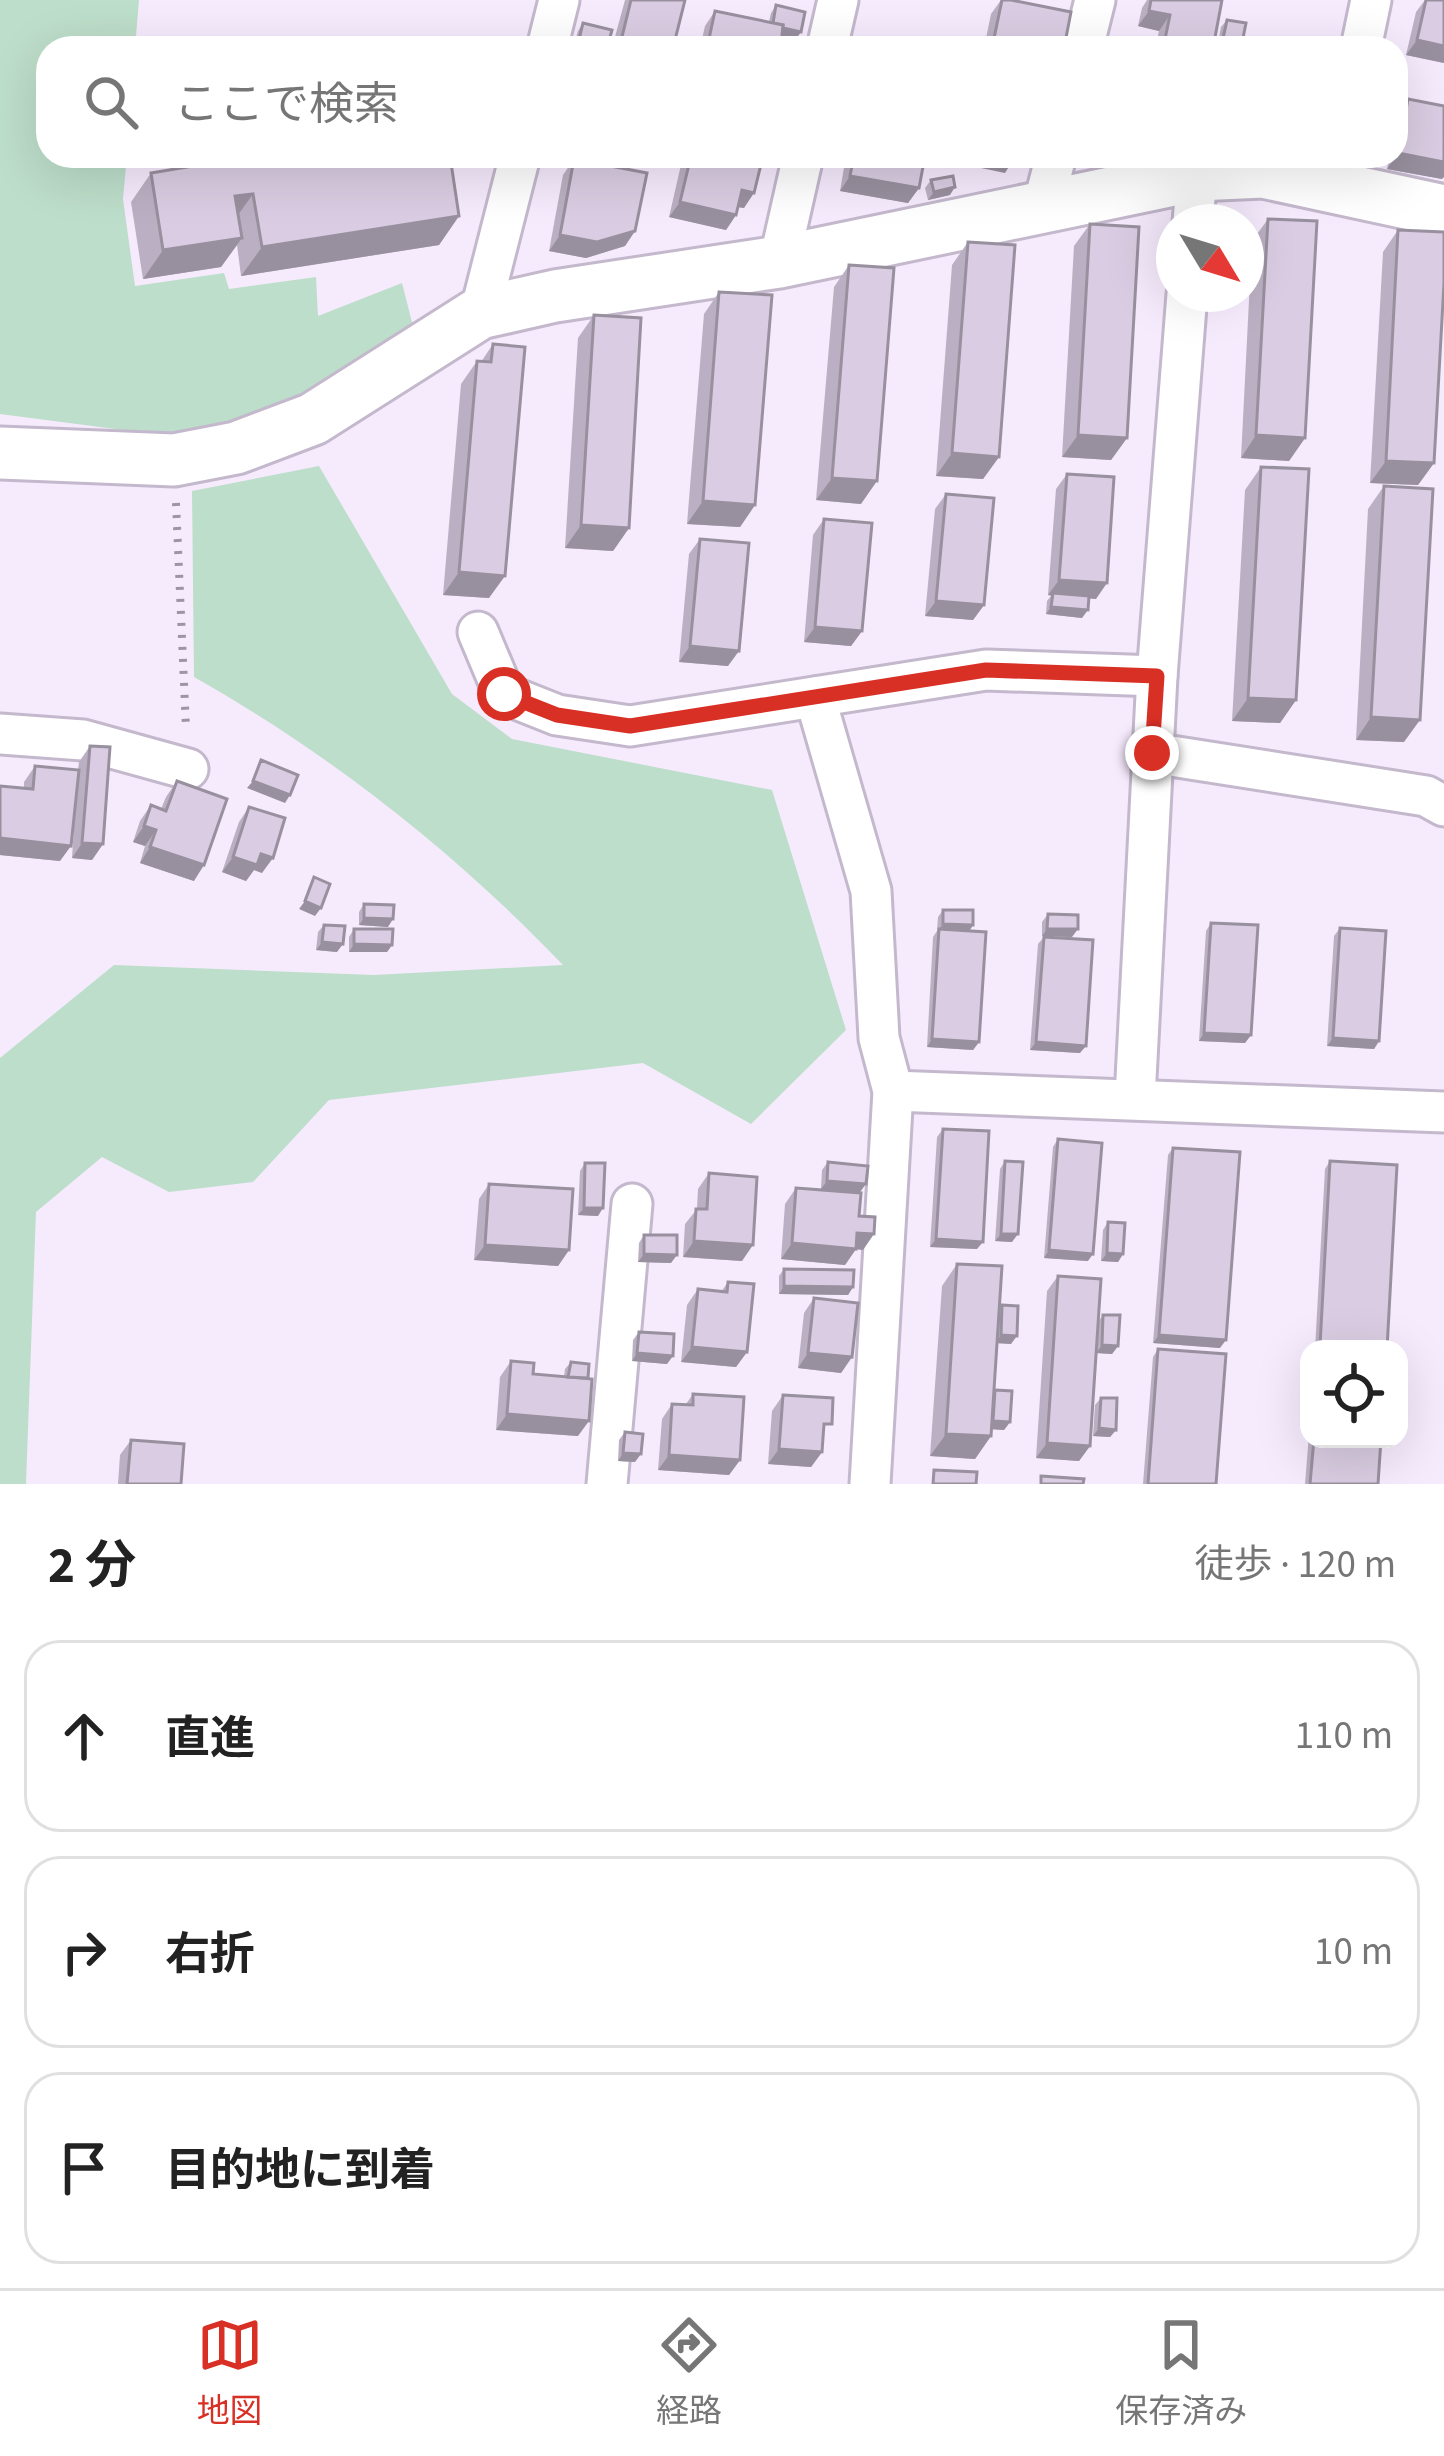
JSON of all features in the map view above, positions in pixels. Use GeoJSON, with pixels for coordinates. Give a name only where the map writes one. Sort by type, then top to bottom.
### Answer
{"type":"FeatureCollection","features":[{"type":"Feature","properties":{"kind":"street"},"geometry":{"type":"LineString","coordinates":[[550,36],[559,0]]}},
{"type":"Feature","properties":{"kind":"street"},"geometry":{"type":"LineString","coordinates":[[830,36],[838,0]]}},
{"type":"Feature","properties":{"kind":"street"},"geometry":{"type":"LineString","coordinates":[[1086,36],[1095,0]]}},
{"type":"Feature","properties":{"kind":"street"},"geometry":{"type":"LineString","coordinates":[[1364,36],[1371,0]]}},
{"type":"Feature","properties":{"kind":"street"},"geometry":{"type":"LineString","coordinates":[[480,314],[517,168]]}},
{"type":"Feature","properties":{"kind":"street"},"geometry":{"type":"LineString","coordinates":[[779,262],[800,168]]}},
{"type":"Feature","properties":{"kind":"street"},"geometry":{"type":"LineString","coordinates":[[1043,206],[1053,168]]}},
{"type":"Feature","properties":{"kind":"street"},"geometry":{"type":"LineString","coordinates":[[0,453],[174,460],[236,448],[314,419],[480,314],[555,296],[779,262],[1043,206],[1195,199],[1264,172],[1335,171],[1444,212]]}},
{"type":"Feature","properties":{"kind":"street"},"geometry":{"type":"LineString","coordinates":[[1135,1098],[1152,753],[1186,312]]}},
{"type":"Feature","properties":{"kind":"street"},"geometry":{"type":"LineString","coordinates":[[478,632],[504,694],[557,715],[630,726],[986,670],[1157,676]]}},
{"type":"Feature","properties":{"kind":"street"},"geometry":{"type":"LineString","coordinates":[[815,697],[872,891],[879,1038],[893,1091],[870,1484]]}},
{"type":"Feature","properties":{"kind":"street"},"geometry":{"type":"LineString","coordinates":[[0,734],[83,740],[188,769]]}},
{"type":"Feature","properties":{"kind":"street"},"geometry":{"type":"LineString","coordinates":[[1152,753],[1426,796],[1444,806]]}},
{"type":"Feature","properties":{"kind":"street"},"geometry":{"type":"LineString","coordinates":[[893,1091],[1444,1112]]}},
{"type":"Feature","properties":{"kind":"street"},"geometry":{"type":"LineString","coordinates":[[607,1484],[632,1204]]}},
{"type":"Feature","properties":{"kind":"path"},"geometry":{"type":"LineString","coordinates":[[174,460],[188,769]]}},
{"type":"Feature","properties":{"kind":"green space"},"geometry":{"type":"Polygon","coordinates":[[[0,0],[139,0],[136,36],[36,36],[36,168],[126,168],[123,199],[135,286],[224,273],[229,289],[316,277],[318,316],[402,283],[417,342],[308,410],[184,438],[0,414],[0,0]]]}},
{"type":"Feature","properties":{"kind":"green space"},"geometry":{"type":"Polygon","coordinates":[[[319,466],[452,694],[512,739],[772,790],[846,1030],[751,1124],[643,1063],[329,1100],[253,1182],[169,1192],[102,1157],[36,1212],[26,1484],[0,1484],[0,1058],[114,965],[374,975],[563,965],[479,883],[389,808],[294,738],[194,677],[192,491],[319,466]]]}},
{"type":"Feature","properties":{"kind":"building"},"geometry":{"type":"Polygon","coordinates":[[[631,0],[685,0],[676,36],[622,36],[631,0]]]}},
{"type":"Feature","properties":{"kind":"building"},"geometry":{"type":"Polygon","coordinates":[[[1002,0],[1071,12],[1066,36],[994,36],[1002,0]]]}},
{"type":"Feature","properties":{"kind":"building"},"geometry":{"type":"Polygon","coordinates":[[[1151,0],[1222,0],[1215,36],[1166,36],[1170,15],[1149,11],[1151,0]]]}},
{"type":"Feature","properties":{"kind":"building"},"geometry":{"type":"Polygon","coordinates":[[[1426,0],[1444,0],[1444,46],[1417,40],[1426,0]]]}},
{"type":"Feature","properties":{"kind":"building"},"geometry":{"type":"Polygon","coordinates":[[[776,5],[805,12],[801,32],[773,23],[776,5]]]}},
{"type":"Feature","properties":{"kind":"building"},"geometry":{"type":"Polygon","coordinates":[[[715,11],[783,25],[782,35],[788,36],[710,36],[715,11]]]}},
{"type":"Feature","properties":{"kind":"building"},"geometry":{"type":"Polygon","coordinates":[[[1227,20],[1246,23],[1243,36],[1224,36],[1227,20]]]}},
{"type":"Feature","properties":{"kind":"building"},"geometry":{"type":"Polygon","coordinates":[[[583,23],[612,30],[610,36],[580,36],[583,23]]]}},
{"type":"Feature","properties":{"kind":"building"},"geometry":{"type":"Polygon","coordinates":[[[1408,99],[1444,106],[1444,162],[1408,155],[1408,99]]]}},
{"type":"Feature","properties":{"kind":"building"},"geometry":{"type":"Polygon","coordinates":[[[181,168],[452,168],[459,216],[262,247],[253,194],[235,196],[242,238],[163,250],[151,173],[181,168]]]}},
{"type":"Feature","properties":{"kind":"building"},"geometry":{"type":"Polygon","coordinates":[[[572,168],[647,173],[635,231],[597,242],[560,235],[572,168]]]}},
{"type":"Feature","properties":{"kind":"building"},"geometry":{"type":"Polygon","coordinates":[[[688,168],[760,168],[754,193],[742,190],[736,215],[680,202],[688,168]]]}},
{"type":"Feature","properties":{"kind":"building"},"geometry":{"type":"Polygon","coordinates":[[[852,168],[923,168],[919,188],[850,176],[852,168]]]}},
{"type":"Feature","properties":{"kind":"building"},"geometry":{"type":"Polygon","coordinates":[[[953,176],[955,187],[934,192],[931,180],[953,176]]]}},
{"type":"Feature","properties":{"kind":"building"},"geometry":{"type":"Polygon","coordinates":[[[1268,219],[1317,221],[1305,438],[1256,435],[1268,219]]]}},
{"type":"Feature","properties":{"kind":"building"},"geometry":{"type":"Polygon","coordinates":[[[1090,224],[1139,227],[1127,438],[1078,435],[1090,224]]]}},
{"type":"Feature","properties":{"kind":"building"},"geometry":{"type":"Polygon","coordinates":[[[1398,230],[1444,232],[1434,463],[1386,461],[1398,230]]]}},
{"type":"Feature","properties":{"kind":"building"},"geometry":{"type":"Polygon","coordinates":[[[968,242],[1015,245],[999,457],[952,453],[968,242]]]}},
{"type":"Feature","properties":{"kind":"building"},"geometry":{"type":"Polygon","coordinates":[[[849,265],[894,268],[877,481],[832,478],[849,265]]]}},
{"type":"Feature","properties":{"kind":"building"},"geometry":{"type":"Polygon","coordinates":[[[719,292],[772,295],[755,505],[703,501],[719,292]]]}},
{"type":"Feature","properties":{"kind":"building"},"geometry":{"type":"Polygon","coordinates":[[[594,315],[641,318],[629,528],[581,525],[594,315]]]}},
{"type":"Feature","properties":{"kind":"building"},"geometry":{"type":"Polygon","coordinates":[[[493,344],[525,347],[505,576],[459,572],[477,361],[491,362],[493,344]]]}},
{"type":"Feature","properties":{"kind":"building"},"geometry":{"type":"Polygon","coordinates":[[[1261,467],[1309,469],[1296,700],[1248,698],[1261,467]]]}},
{"type":"Feature","properties":{"kind":"building"},"geometry":{"type":"Polygon","coordinates":[[[1067,474],[1114,477],[1107,583],[1059,580],[1067,474]]]}},
{"type":"Feature","properties":{"kind":"building"},"geometry":{"type":"Polygon","coordinates":[[[1384,486],[1433,489],[1420,720],[1371,717],[1384,486]]]}},
{"type":"Feature","properties":{"kind":"building"},"geometry":{"type":"Polygon","coordinates":[[[946,494],[994,498],[984,605],[936,601],[946,494]]]}},
{"type":"Feature","properties":{"kind":"building"},"geometry":{"type":"Polygon","coordinates":[[[824,519],[872,523],[862,631],[815,627],[824,519]]]}},
{"type":"Feature","properties":{"kind":"building"},"geometry":{"type":"Polygon","coordinates":[[[700,539],[749,543],[739,651],[690,646],[700,539]]]}},
{"type":"Feature","properties":{"kind":"building"},"geometry":{"type":"Polygon","coordinates":[[[1053,593],[1089,596],[1088,610],[1051,607],[1053,593]]]}},
{"type":"Feature","properties":{"kind":"building"},"geometry":{"type":"Polygon","coordinates":[[[90,746],[110,747],[103,844],[82,843],[90,746]]]}},
{"type":"Feature","properties":{"kind":"building"},"geometry":{"type":"Polygon","coordinates":[[[261,760],[298,775],[290,795],[253,781],[261,760]]]}},
{"type":"Feature","properties":{"kind":"building"},"geometry":{"type":"Polygon","coordinates":[[[35,766],[79,770],[71,846],[0,838],[0,786],[33,789],[35,766]]]}},
{"type":"Feature","properties":{"kind":"building"},"geometry":{"type":"Polygon","coordinates":[[[177,781],[227,799],[204,865],[150,847],[156,830],[144,826],[151,805],[166,811],[177,781]]]}},
{"type":"Feature","properties":{"kind":"building"},"geometry":{"type":"Polygon","coordinates":[[[249,807],[285,818],[273,858],[261,854],[257,865],[233,857],[249,807]]]}},
{"type":"Feature","properties":{"kind":"building"},"geometry":{"type":"Polygon","coordinates":[[[314,877],[330,884],[321,908],[305,901],[314,877]]]}},
{"type":"Feature","properties":{"kind":"building"},"geometry":{"type":"Polygon","coordinates":[[[364,904],[394,905],[393,919],[364,918],[364,904]]]}},
{"type":"Feature","properties":{"kind":"building"},"geometry":{"type":"Polygon","coordinates":[[[943,910],[973,910],[973,925],[943,924],[943,910]]]}},
{"type":"Feature","properties":{"kind":"building"},"geometry":{"type":"Polygon","coordinates":[[[1048,914],[1078,915],[1078,929],[1047,929],[1048,914]]]}},
{"type":"Feature","properties":{"kind":"building"},"geometry":{"type":"Polygon","coordinates":[[[1211,923],[1258,925],[1251,1035],[1204,1033],[1211,923]]]}},
{"type":"Feature","properties":{"kind":"building"},"geometry":{"type":"Polygon","coordinates":[[[324,925],[345,926],[343,944],[322,942],[324,925]]]}},
{"type":"Feature","properties":{"kind":"building"},"geometry":{"type":"Polygon","coordinates":[[[1340,928],[1386,931],[1379,1041],[1333,1038],[1340,928]]]}},
{"type":"Feature","properties":{"kind":"building"},"geometry":{"type":"Polygon","coordinates":[[[354,929],[393,929],[392,945],[354,944],[354,929]]]}},
{"type":"Feature","properties":{"kind":"building"},"geometry":{"type":"Polygon","coordinates":[[[939,929],[986,932],[979,1042],[932,1039],[939,929]]]}},
{"type":"Feature","properties":{"kind":"building"},"geometry":{"type":"Polygon","coordinates":[[[1044,937],[1093,940],[1086,1046],[1036,1042],[1044,937]]]}},
{"type":"Feature","properties":{"kind":"building"},"geometry":{"type":"Polygon","coordinates":[[[943,1129],[989,1131],[983,1242],[936,1239],[943,1129]]]}},
{"type":"Feature","properties":{"kind":"building"},"geometry":{"type":"Polygon","coordinates":[[[1058,1139],[1102,1143],[1093,1254],[1049,1250],[1058,1139]]]}},
{"type":"Feature","properties":{"kind":"building"},"geometry":{"type":"Polygon","coordinates":[[[1173,1148],[1240,1152],[1226,1340],[1159,1335],[1173,1148]]]}},
{"type":"Feature","properties":{"kind":"building"},"geometry":{"type":"Polygon","coordinates":[[[1005,1161],[1023,1162],[1018,1234],[1001,1234],[1005,1161]]]}},
{"type":"Feature","properties":{"kind":"building"},"geometry":{"type":"Polygon","coordinates":[[[1330,1161],[1397,1165],[1387,1340],[1320,1340],[1330,1161]]]}},
{"type":"Feature","properties":{"kind":"building"},"geometry":{"type":"Polygon","coordinates":[[[828,1162],[868,1166],[866,1184],[827,1181],[828,1162]]]}},
{"type":"Feature","properties":{"kind":"building"},"geometry":{"type":"Polygon","coordinates":[[[585,1163],[605,1163],[603,1208],[584,1208],[585,1163]]]}},
{"type":"Feature","properties":{"kind":"building"},"geometry":{"type":"Polygon","coordinates":[[[709,1173],[757,1177],[753,1245],[694,1241],[696,1209],[707,1209],[709,1173]]]}},
{"type":"Feature","properties":{"kind":"building"},"geometry":{"type":"Polygon","coordinates":[[[489,1184],[573,1189],[569,1250],[485,1245],[489,1184]]]}},
{"type":"Feature","properties":{"kind":"building"},"geometry":{"type":"Polygon","coordinates":[[[796,1188],[861,1193],[859,1216],[875,1217],[874,1234],[857,1233],[856,1249],[792,1243],[796,1188]]]}},
{"type":"Feature","properties":{"kind":"building"},"geometry":{"type":"Polygon","coordinates":[[[1108,1222],[1125,1223],[1123,1254],[1107,1253],[1108,1222]]]}},
{"type":"Feature","properties":{"kind":"building"},"geometry":{"type":"Polygon","coordinates":[[[644,1235],[677,1235],[677,1255],[644,1254],[644,1235]]]}},
{"type":"Feature","properties":{"kind":"building"},"geometry":{"type":"Polygon","coordinates":[[[957,1264],[1002,1266],[991,1436],[946,1434],[957,1264]]]}},
{"type":"Feature","properties":{"kind":"building"},"geometry":{"type":"Polygon","coordinates":[[[784,1269],[854,1270],[853,1287],[784,1286],[784,1269]]]}},
{"type":"Feature","properties":{"kind":"building"},"geometry":{"type":"Polygon","coordinates":[[[1058,1276],[1101,1279],[1090,1446],[1047,1443],[1058,1276]]]}},
{"type":"Feature","properties":{"kind":"building"},"geometry":{"type":"Polygon","coordinates":[[[728,1282],[754,1284],[747,1352],[692,1347],[698,1289],[727,1292],[728,1282]]]}},
{"type":"Feature","properties":{"kind":"building"},"geometry":{"type":"Polygon","coordinates":[[[814,1298],[858,1303],[852,1357],[808,1353],[814,1298]]]}},
{"type":"Feature","properties":{"kind":"building"},"geometry":{"type":"Polygon","coordinates":[[[1002,1305],[1018,1306],[1017,1336],[1001,1335],[1002,1305]]]}},
{"type":"Feature","properties":{"kind":"building"},"geometry":{"type":"Polygon","coordinates":[[[1103,1315],[1120,1315],[1118,1346],[1102,1345],[1103,1315]]]}},
{"type":"Feature","properties":{"kind":"building"},"geometry":{"type":"Polygon","coordinates":[[[639,1332],[674,1334],[673,1356],[637,1353],[639,1332]]]}},
{"type":"Feature","properties":{"kind":"building"},"geometry":{"type":"Polygon","coordinates":[[[1158,1349],[1226,1354],[1216,1484],[1148,1484],[1158,1349]]]}},
{"type":"Feature","properties":{"kind":"building"},"geometry":{"type":"Polygon","coordinates":[[[511,1361],[534,1363],[533,1374],[592,1379],[589,1421],[507,1414],[511,1361]]]}},
{"type":"Feature","properties":{"kind":"building"},"geometry":{"type":"Polygon","coordinates":[[[571,1362],[589,1364],[588,1378],[568,1377],[571,1362]]]}},
{"type":"Feature","properties":{"kind":"building"},"geometry":{"type":"Polygon","coordinates":[[[995,1390],[1012,1391],[1010,1422],[993,1421],[995,1390]]]}},
{"type":"Feature","properties":{"kind":"building"},"geometry":{"type":"Polygon","coordinates":[[[693,1394],[744,1397],[740,1460],[669,1455],[672,1404],[693,1405],[693,1394]]]}},
{"type":"Feature","properties":{"kind":"building"},"geometry":{"type":"Polygon","coordinates":[[[783,1395],[833,1398],[832,1424],[824,1424],[822,1452],[779,1449],[783,1395]]]}},
{"type":"Feature","properties":{"kind":"building"},"geometry":{"type":"Polygon","coordinates":[[[1101,1398],[1117,1398],[1116,1430],[1099,1428],[1101,1398]]]}},
{"type":"Feature","properties":{"kind":"building"},"geometry":{"type":"Polygon","coordinates":[[[625,1432],[643,1434],[641,1454],[623,1453],[625,1432]]]}},
{"type":"Feature","properties":{"kind":"building"},"geometry":{"type":"Polygon","coordinates":[[[131,1440],[184,1444],[181,1484],[127,1484],[131,1440]]]}},
{"type":"Feature","properties":{"kind":"building"},"geometry":{"type":"Polygon","coordinates":[[[1313,1448],[1380,1448],[1378,1484],[1310,1484],[1313,1448]]]}},
{"type":"Feature","properties":{"kind":"building"},"geometry":{"type":"Polygon","coordinates":[[[934,1470],[977,1472],[976,1484],[933,1484],[934,1470]]]}},
{"type":"Feature","properties":{"kind":"building"},"geometry":{"type":"Polygon","coordinates":[[[1041,1476],[1084,1479],[1083,1484],[1041,1484],[1041,1476]]]}},
{"type":"Feature","properties":{"kind":"route"},"geometry":{"type":"LineString","coordinates":[[504,694],[557,715],[630,726],[986,670],[1157,676],[1152,753]]}}]}
